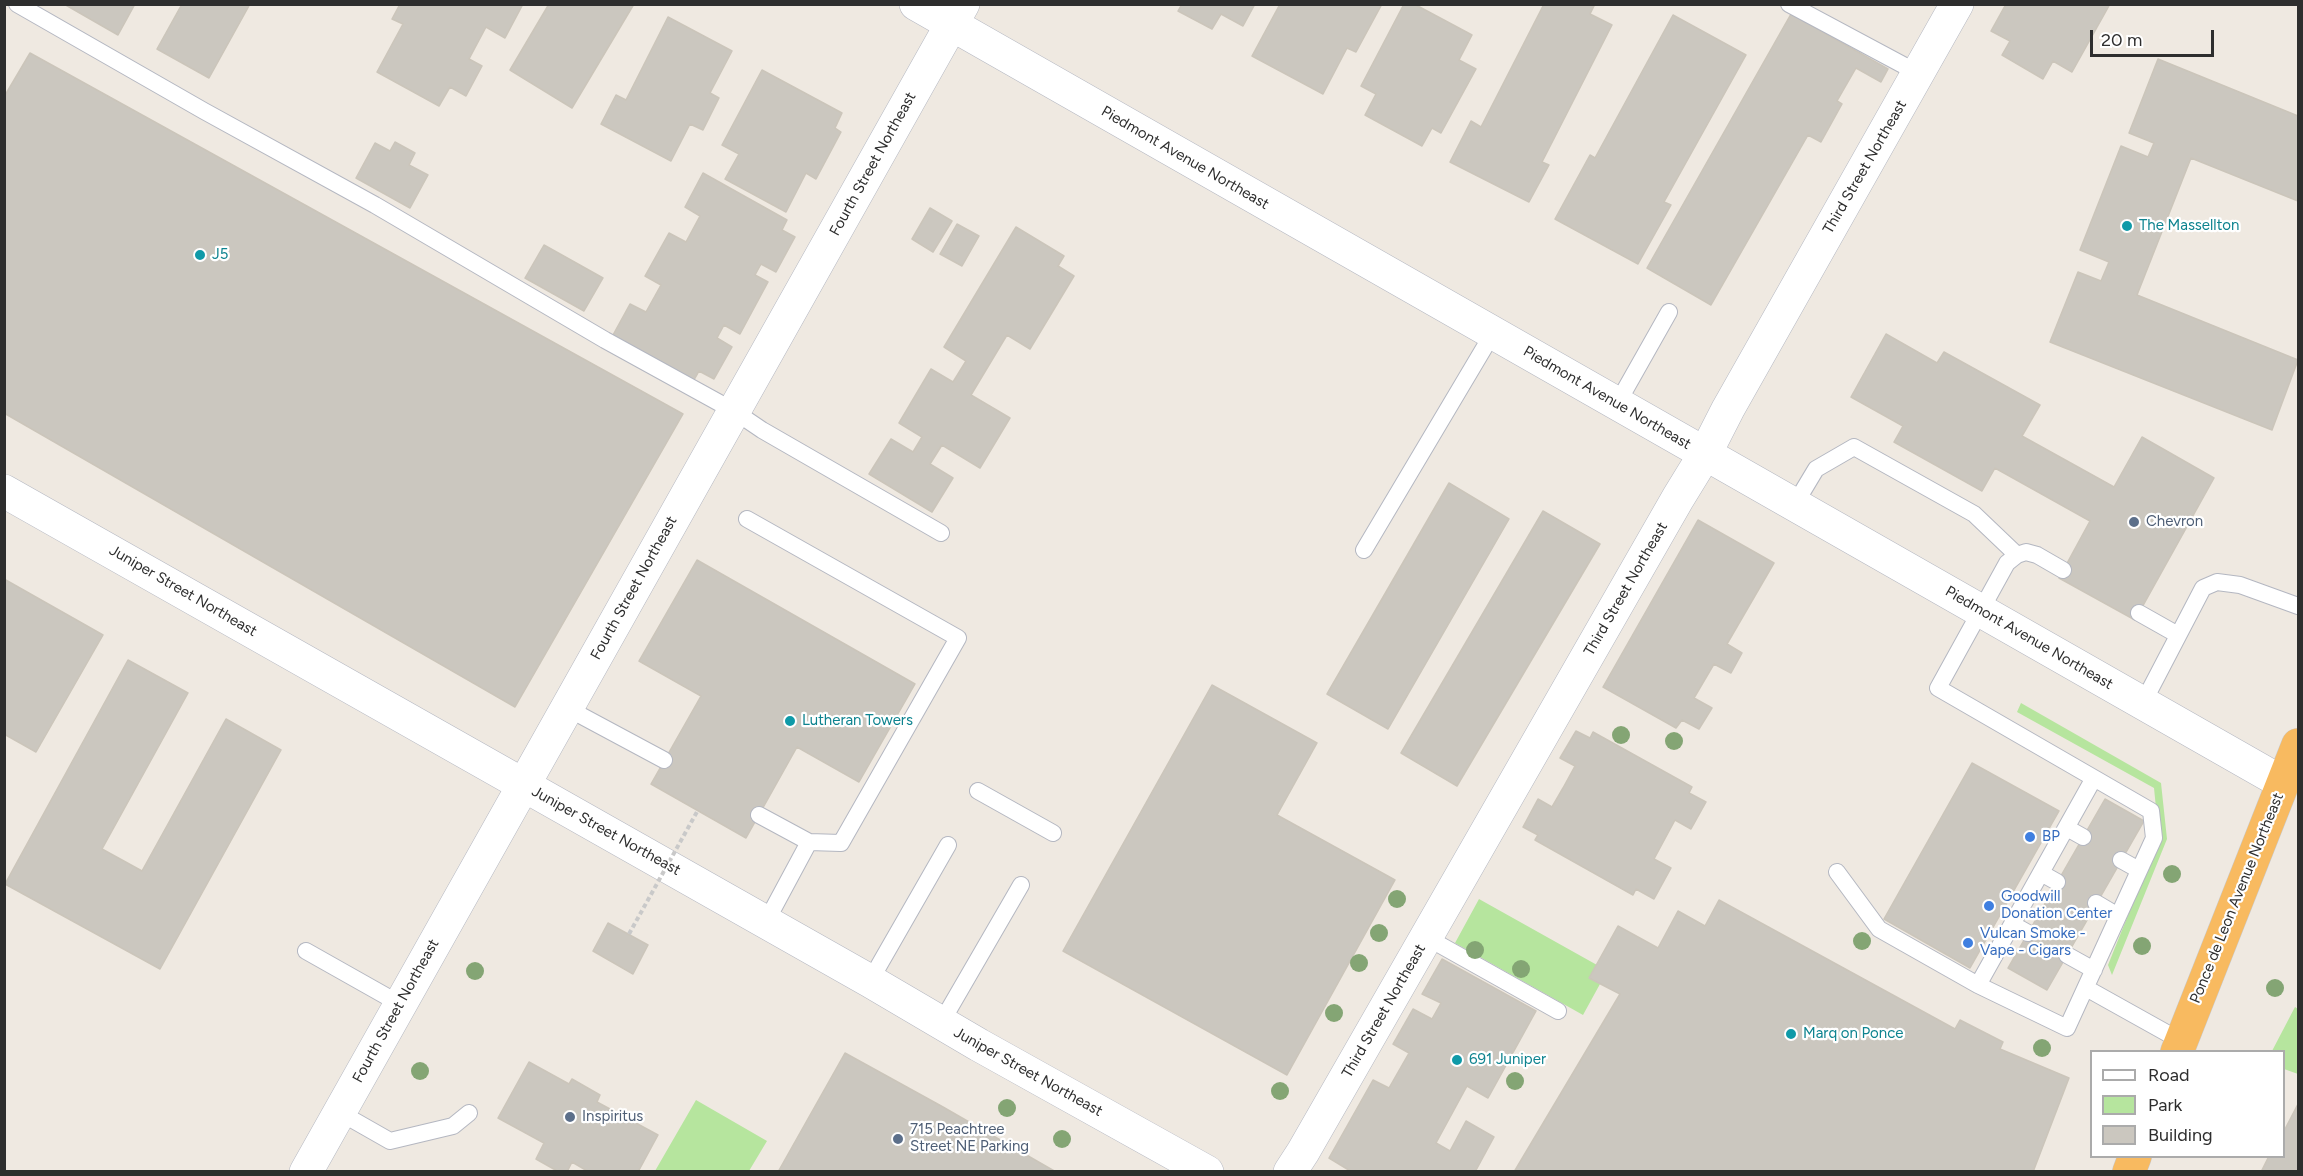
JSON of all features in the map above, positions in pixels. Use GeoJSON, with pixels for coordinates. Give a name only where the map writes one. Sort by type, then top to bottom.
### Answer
{"type":"FeatureCollection","features":[{"type":"Feature","properties":{"kind":"highway","name":"Ponce de Leon Avenue Northeast"},"geometry":{"type":"LineString","coordinates":[[2179,1046],[2291,787],[2298,745]]}},
{"type":"Feature","properties":{"kind":"main road","name":"Piedmont Avenue Northeast"},"geometry":{"type":"LineString","coordinates":[[916,4],[957,15],[1493,333],[2291,787]]}},
{"type":"Feature","properties":{"kind":"main road","name":"Third Street Northeast"},"geometry":{"type":"LineString","coordinates":[[1290,1172],[1705,454],[1957,4]]}},
{"type":"Feature","properties":{"kind":"main road","name":"Fourth Street Northeast"},"geometry":{"type":"LineString","coordinates":[[306,1172],[957,15]]}},
{"type":"Feature","properties":{"kind":"main road","name":"Juniper Street Northeast"},"geometry":{"type":"LineString","coordinates":[[4,491],[1207,1172]]}},
{"type":"Feature","properties":{"kind":"lane"},"geometry":{"type":"LineString","coordinates":[[16,4],[375,205],[941,533]]}},
{"type":"Feature","properties":{"kind":"lane"},"geometry":{"type":"LineString","coordinates":[[1789,4],[1918,73]]}},
{"type":"Feature","properties":{"kind":"lane"},"geometry":{"type":"LineString","coordinates":[[1617,404],[1669,312]]}},
{"type":"Feature","properties":{"kind":"lane"},"geometry":{"type":"LineString","coordinates":[[1364,550],[1493,333]]}},
{"type":"Feature","properties":{"kind":"lane"},"geometry":{"type":"LineString","coordinates":[[1795,504],[1816,469],[1854,447],[1974,514],[2017,555]]}},
{"type":"Feature","properties":{"kind":"lane"},"geometry":{"type":"LineString","coordinates":[[747,519],[958,638],[841,843],[809,842],[759,815]]}},
{"type":"Feature","properties":{"kind":"lane"},"geometry":{"type":"LineString","coordinates":[[1837,872],[1879,928],[1978,985],[2067,1028],[2154,838],[2151,811],[1938,688],[2007,563],[2017,555],[2026,552],[2037,555],[2063,570]]}},
{"type":"Feature","properties":{"kind":"lane"},"geometry":{"type":"LineString","coordinates":[[2143,703],[2203,588],[2217,582],[2240,585],[2298,606]]}},
{"type":"Feature","properties":{"kind":"lane"},"geometry":{"type":"LineString","coordinates":[[2139,613],[2178,635]]}},
{"type":"Feature","properties":{"kind":"lane"},"geometry":{"type":"LineString","coordinates":[[567,708],[664,760]]}},
{"type":"Feature","properties":{"kind":"lane"},"geometry":{"type":"LineString","coordinates":[[1978,985],[2094,778]]}},
{"type":"Feature","properties":{"kind":"lane"},"geometry":{"type":"LineString","coordinates":[[978,791],[1053,833]]}},
{"type":"Feature","properties":{"kind":"lane"},"geometry":{"type":"LineString","coordinates":[[2067,828],[2083,837]]}},
{"type":"Feature","properties":{"kind":"lane"},"geometry":{"type":"LineString","coordinates":[[766,922],[809,842]]}},
{"type":"Feature","properties":{"kind":"lane"},"geometry":{"type":"LineString","coordinates":[[870,981],[948,845]]}},
{"type":"Feature","properties":{"kind":"lane"},"geometry":{"type":"LineString","coordinates":[[2121,860],[2139,870]]}},
{"type":"Feature","properties":{"kind":"lane"},"geometry":{"type":"LineString","coordinates":[[2041,873],[2057,882]]}},
{"type":"Feature","properties":{"kind":"lane"},"geometry":{"type":"LineString","coordinates":[[941,1023],[1021,885]]}},
{"type":"Feature","properties":{"kind":"lane"},"geometry":{"type":"LineString","coordinates":[[2096,903],[2118,916]]}},
{"type":"Feature","properties":{"kind":"lane"},"geometry":{"type":"LineString","coordinates":[[2012,924],[2028,933]]}},
{"type":"Feature","properties":{"kind":"lane"},"geometry":{"type":"LineString","coordinates":[[1426,937],[1558,1011]]}},
{"type":"Feature","properties":{"kind":"lane"},"geometry":{"type":"LineString","coordinates":[[306,951],[400,1004]]}},
{"type":"Feature","properties":{"kind":"lane"},"geometry":{"type":"LineString","coordinates":[[2067,955],[2094,970]]}},
{"type":"Feature","properties":{"kind":"lane"},"geometry":{"type":"LineString","coordinates":[[2086,988],[2179,1046]]}},
{"type":"Feature","properties":{"kind":"lane"},"geometry":{"type":"LineString","coordinates":[[339,1113],[390,1141],[453,1126],[469,1113]]}},
{"type":"Feature","properties":{"kind":"path"},"geometry":{"type":"LineString","coordinates":[[629,934],[698,810]]}},
{"type":"Feature","properties":{"kind":"green space"},"geometry":{"type":"Polygon","coordinates":[[[2021,703],[2161,783],[2167,839],[2112,975],[2108,965],[2159,838],[2154,788],[2017,712],[2021,703]]]}},
{"type":"Feature","properties":{"kind":"green space"},"geometry":{"type":"Polygon","coordinates":[[[1479,899],[1597,965],[1590,977],[1600,984],[1583,1015],[1455,943],[1479,899]]]}},
{"type":"Feature","properties":{"kind":"green space"},"geometry":{"type":"Polygon","coordinates":[[[2295,1007],[2298,1009],[2298,1074],[2285,1069],[2285,1050],[2273,1050],[2295,1007]]]}},
{"type":"Feature","properties":{"kind":"green space"},"geometry":{"type":"Polygon","coordinates":[[[696,1100],[767,1141],[749,1171],[655,1171],[696,1100]]]}},
{"type":"Feature","properties":{"kind":"building"},"geometry":{"type":"Polygon","coordinates":[[[64,4],[135,4],[118,35],[64,4]]]}},
{"type":"Feature","properties":{"kind":"building"},"geometry":{"type":"Polygon","coordinates":[[[182,4],[250,4],[209,78],[157,49],[182,4]]]}},
{"type":"Feature","properties":{"kind":"building"},"geometry":{"type":"Polygon","coordinates":[[[400,4],[523,4],[505,38],[486,27],[469,59],[482,66],[466,96],[450,87],[439,106],[377,72],[403,24],[392,19],[400,4]]]}},
{"type":"Feature","properties":{"kind":"building"},"geometry":{"type":"Polygon","coordinates":[[[549,4],[634,4],[572,108],[510,70],[549,4]]]}},
{"type":"Feature","properties":{"kind":"building"},"geometry":{"type":"Polygon","coordinates":[[[1182,4],[1255,4],[1243,26],[1221,14],[1212,29],[1178,11],[1182,4]]]}},
{"type":"Feature","properties":{"kind":"building"},"geometry":{"type":"Polygon","coordinates":[[[1280,4],[1382,4],[1356,52],[1347,48],[1323,94],[1252,56],[1280,4]]]}},
{"type":"Feature","properties":{"kind":"building"},"geometry":{"type":"Polygon","coordinates":[[[1404,4],[1414,4],[1472,35],[1459,60],[1476,69],[1441,133],[1432,128],[1422,146],[1365,115],[1376,94],[1361,86],[1404,4]]]}},
{"type":"Feature","properties":{"kind":"building"},"geometry":{"type":"Polygon","coordinates":[[[1544,4],[1595,4],[1590,14],[1612,25],[1542,162],[1549,165],[1529,202],[1450,162],[1471,121],[1481,127],[1544,4]]]}},
{"type":"Feature","properties":{"kind":"building"},"geometry":{"type":"Polygon","coordinates":[[[2006,4],[2110,4],[2072,72],[2053,61],[2043,79],[2002,55],[2010,41],[1991,31],[2006,4]]]}},
{"type":"Feature","properties":{"kind":"building"},"geometry":{"type":"Polygon","coordinates":[[[1791,14],[1888,69],[1881,82],[1856,68],[1837,101],[1842,104],[1821,142],[1808,135],[1711,305],[1647,268],[1791,14]]]}},
{"type":"Feature","properties":{"kind":"building"},"geometry":{"type":"Polygon","coordinates":[[[1673,15],[1746,55],[1664,202],[1671,205],[1638,264],[1555,219],[1590,155],[1595,158],[1673,15]]]}},
{"type":"Feature","properties":{"kind":"building"},"geometry":{"type":"Polygon","coordinates":[[[668,17],[732,51],[710,93],[719,98],[703,130],[690,124],[671,161],[601,124],[616,95],[626,100],[668,17]]]}},
{"type":"Feature","properties":{"kind":"building","name":"J5"},"geometry":{"type":"Polygon","coordinates":[[[30,53],[683,414],[515,707],[4,413],[4,97],[30,53]]]}},
{"type":"Feature","properties":{"kind":"building","name":"The Massellton"},"geometry":{"type":"Polygon","coordinates":[[[2158,59],[2298,116],[2298,201],[2191,158],[2137,295],[2298,360],[2272,430],[2050,342],[2078,272],[2101,281],[2109,262],[2080,250],[2121,146],[2148,157],[2154,143],[2129,133],[2158,59]]]}},
{"type":"Feature","properties":{"kind":"building"},"geometry":{"type":"Polygon","coordinates":[[[762,70],[842,113],[835,128],[841,132],[816,179],[806,173],[786,212],[725,179],[739,154],[722,145],[762,70]]]}},
{"type":"Feature","properties":{"kind":"building"},"geometry":{"type":"Polygon","coordinates":[[[395,142],[415,153],[409,165],[428,175],[410,208],[356,178],[375,143],[390,151],[395,142]]]}},
{"type":"Feature","properties":{"kind":"building"},"geometry":{"type":"Polygon","coordinates":[[[703,173],[787,220],[782,230],[795,237],[776,272],[761,264],[755,275],[768,282],[740,334],[724,325],[717,338],[732,347],[714,379],[699,371],[694,380],[613,335],[630,304],[646,312],[661,285],[645,276],[669,233],[686,242],[700,216],[685,207],[703,173]]]}},
{"type":"Feature","properties":{"kind":"building"},"geometry":{"type":"Polygon","coordinates":[[[930,208],[952,221],[933,252],[912,239],[930,208]]]}},
{"type":"Feature","properties":{"kind":"building"},"geometry":{"type":"Polygon","coordinates":[[[957,224],[979,236],[962,266],[940,254],[957,224]]]}},
{"type":"Feature","properties":{"kind":"building"},"geometry":{"type":"Polygon","coordinates":[[[1016,227],[1064,256],[1058,266],[1074,276],[1030,349],[1007,335],[971,395],[1010,418],[980,468],[942,445],[930,464],[953,478],[932,512],[869,474],[891,439],[913,452],[922,437],[899,423],[931,369],[953,382],[966,361],[944,347],[1016,227]]]}},
{"type":"Feature","properties":{"kind":"building"},"geometry":{"type":"Polygon","coordinates":[[[544,245],[603,278],[584,311],[525,278],[544,245]]]}},
{"type":"Feature","properties":{"kind":"building"},"geometry":{"type":"Polygon","coordinates":[[[1886,334],[1937,363],[1944,352],[2040,405],[2022,436],[2114,487],[2142,437],[2214,478],[2135,620],[2059,578],[2090,521],[1995,468],[1982,491],[1894,442],[1903,426],[1851,397],[1886,334]]]}},
{"type":"Feature","properties":{"kind":"building"},"geometry":{"type":"Polygon","coordinates":[[[1449,483],[1509,519],[1388,729],[1327,694],[1449,483]]]}},
{"type":"Feature","properties":{"kind":"building"},"geometry":{"type":"Polygon","coordinates":[[[1543,511],[1600,544],[1457,786],[1401,753],[1543,511]]]}},
{"type":"Feature","properties":{"kind":"building"},"geometry":{"type":"Polygon","coordinates":[[[1698,520],[1774,563],[1727,644],[1742,653],[1731,673],[1714,664],[1694,698],[1712,708],[1699,729],[1682,720],[1676,728],[1603,687],[1698,520]]]}},
{"type":"Feature","properties":{"kind":"building","name":"Lutheran Towers"},"geometry":{"type":"Polygon","coordinates":[[[697,560],[915,684],[859,782],[797,747],[746,838],[651,784],[701,696],[639,661],[697,560]]]}},
{"type":"Feature","properties":{"kind":"building"},"geometry":{"type":"Polygon","coordinates":[[[4,579],[103,635],[36,752],[4,734],[4,579]]]}},
{"type":"Feature","properties":{"kind":"building"},"geometry":{"type":"Polygon","coordinates":[[[128,660],[188,693],[102,849],[142,871],[226,719],[281,750],[160,969],[5,884],[128,660]]]}},
{"type":"Feature","properties":{"kind":"building"},"geometry":{"type":"Polygon","coordinates":[[[1212,685],[1317,743],[1277,815],[1395,880],[1287,1075],[1063,951],[1212,685]]]}},
{"type":"Feature","properties":{"kind":"building"},"geometry":{"type":"Polygon","coordinates":[[[1576,731],[1590,738],[1593,732],[1692,787],[1689,793],[1706,802],[1691,829],[1675,820],[1654,859],[1671,868],[1654,899],[1636,889],[1633,895],[1535,840],[1538,835],[1523,827],[1538,799],[1552,807],[1563,788],[1575,766],[1560,758],[1576,731]]]}},
{"type":"Feature","properties":{"kind":"building"},"geometry":{"type":"Polygon","coordinates":[[[1972,763],[2059,811],[1970,968],[1884,919],[1972,763]]]}},
{"type":"Feature","properties":{"kind":"building","name":"BP"},"geometry":{"type":"Polygon","coordinates":[[[2105,799],[2144,821],[2047,990],[2008,968],[2105,799]]]}},
{"type":"Feature","properties":{"kind":"building","name":"Marq on Ponce"},"geometry":{"type":"Polygon","coordinates":[[[1719,900],[1955,1029],[1960,1020],[2003,1042],[2000,1049],[2069,1078],[2033,1172],[1514,1172],[1620,994],[1589,978],[1618,926],[1658,948],[1678,911],[1705,926],[1719,900]]]}},
{"type":"Feature","properties":{"kind":"building"},"geometry":{"type":"Polygon","coordinates":[[[608,923],[648,945],[633,974],[593,951],[608,923]]]}},
{"type":"Feature","properties":{"kind":"building","name":"691 Juniper"},"geometry":{"type":"Polygon","coordinates":[[[1442,959],[1536,1011],[1488,1098],[1467,1086],[1436,1143],[1450,1151],[1466,1121],[1494,1137],[1475,1172],[1352,1172],[1329,1158],[1373,1080],[1389,1088],[1409,1053],[1393,1044],[1413,1009],[1432,1019],[1441,1003],[1422,994],[1442,959]]]}},
{"type":"Feature","properties":{"kind":"building","name":"715 Peachtree Street NE Parking"},"geometry":{"type":"Polygon","coordinates":[[[845,1053],[943,1107],[1056,1172],[778,1172],[845,1053]]]}},
{"type":"Feature","properties":{"kind":"building"},"geometry":{"type":"Polygon","coordinates":[[[529,1062],[569,1084],[572,1079],[600,1095],[597,1102],[658,1135],[638,1172],[589,1172],[572,1162],[567,1172],[559,1172],[536,1159],[544,1143],[498,1118],[529,1062]]]}},
{"type":"Feature","properties":{"kind":"building"},"geometry":{"type":"Polygon","coordinates":[[[2298,1104],[2298,1172],[2261,1172],[2268,1158],[2285,1158],[2285,1129],[2298,1104]]]}},
{"type":"Feature","properties":{"kind":"place","name":"The Massellton"},"geometry":{"type":"Point","coordinates":[2127,226]}},
{"type":"Feature","properties":{"kind":"place","name":"J5"},"geometry":{"type":"Point","coordinates":[200,255]}},
{"type":"Feature","properties":{"kind":"place","name":"Chevron"},"geometry":{"type":"Point","coordinates":[2134,522]}},
{"type":"Feature","properties":{"kind":"place","name":"Lutheran Towers"},"geometry":{"type":"Point","coordinates":[790,721]}},
{"type":"Feature","properties":{"kind":"place","name":"BP"},"geometry":{"type":"Point","coordinates":[2030,837]}},
{"type":"Feature","properties":{"kind":"place","name":"Goodwill Donation Center"},"geometry":{"type":"Point","coordinates":[1989,906]}},
{"type":"Feature","properties":{"kind":"place","name":"Vulcan Smoke - Vape - Cigars"},"geometry":{"type":"Point","coordinates":[1968,943]}},
{"type":"Feature","properties":{"kind":"place","name":"Marq on Ponce"},"geometry":{"type":"Point","coordinates":[1791,1034]}},
{"type":"Feature","properties":{"kind":"place","name":"691 Juniper"},"geometry":{"type":"Point","coordinates":[1457,1060]}},
{"type":"Feature","properties":{"kind":"place","name":"Inspiritus"},"geometry":{"type":"Point","coordinates":[570,1117]}},
{"type":"Feature","properties":{"kind":"place","name":"715 Peachtree Street NE Parking"},"geometry":{"type":"Point","coordinates":[898,1139]}}]}
